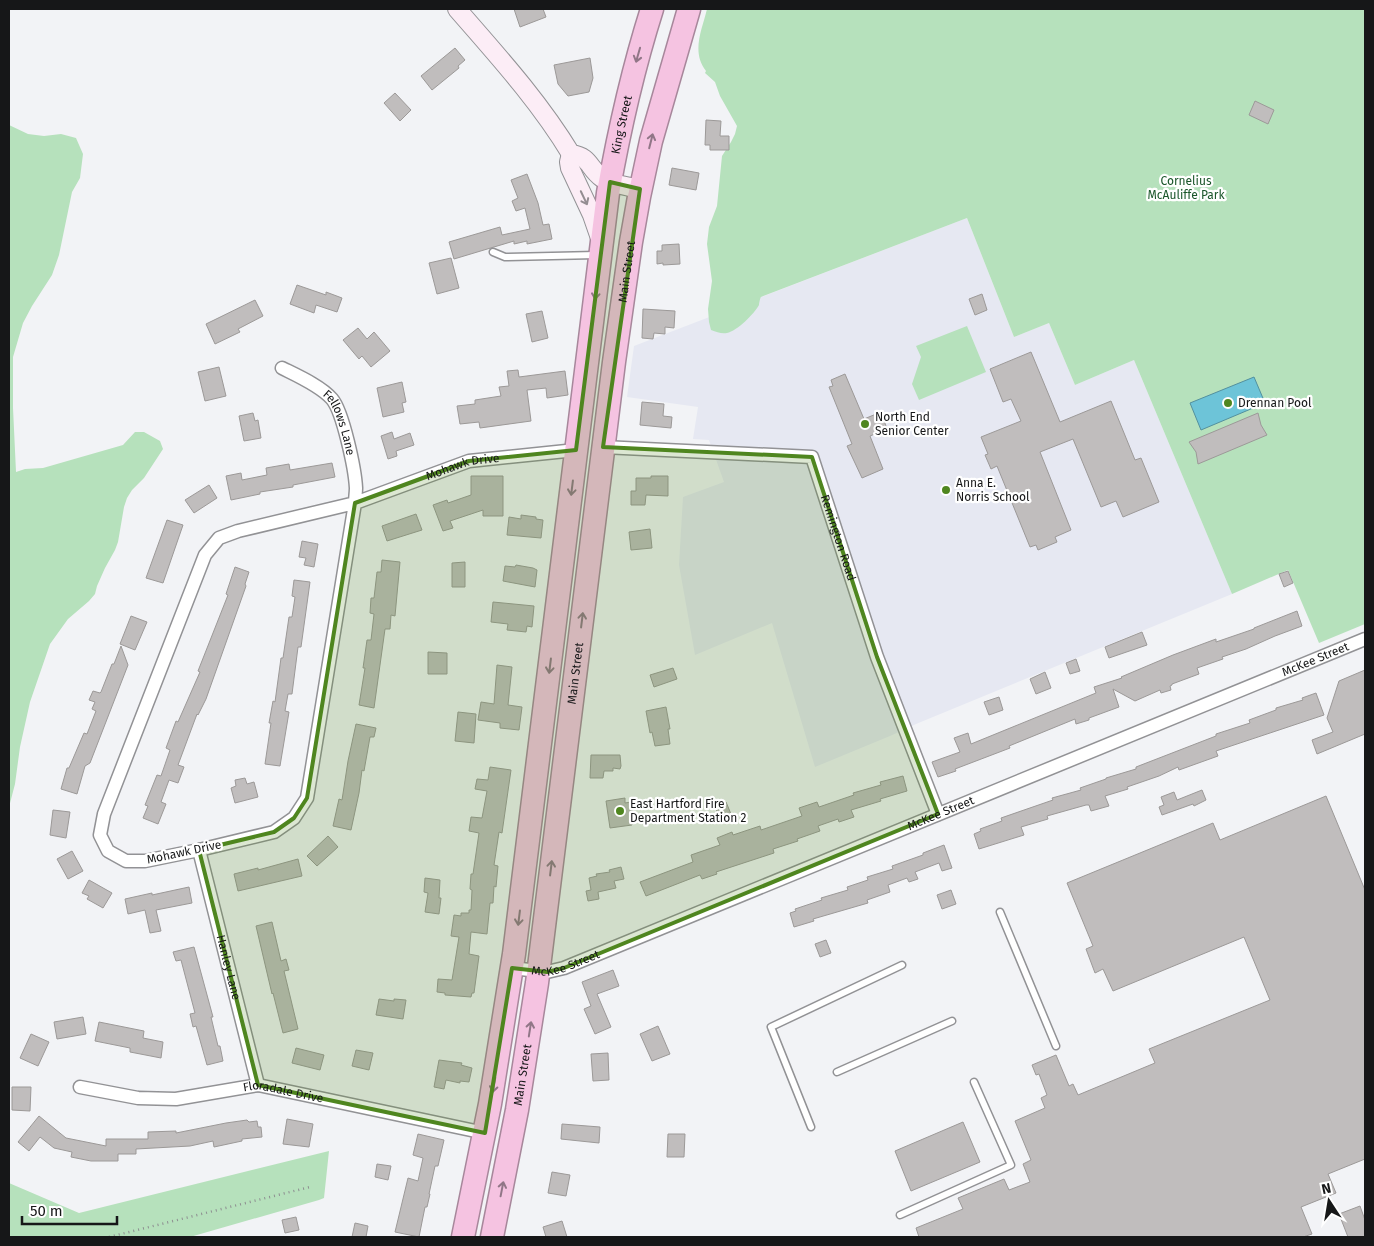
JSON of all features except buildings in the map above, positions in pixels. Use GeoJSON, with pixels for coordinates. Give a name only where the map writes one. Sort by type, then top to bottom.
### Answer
{"type":"FeatureCollection","features":[{"type":"Feature","properties":{"kind":"highway","name":"King Street"},"geometry":{"type":"LineString","coordinates":[[601,249],[610,182],[625,107],[652,9]]}},
{"type":"Feature","properties":{"kind":"highway"},"geometry":{"type":"LineString","coordinates":[[640,189],[657,118],[689,9]]}},
{"type":"Feature","properties":{"kind":"highway","name":"Main Street"},"geometry":{"type":"LineString","coordinates":[[492,1237],[520,1092],[538,971],[620,316],[640,189]]}},
{"type":"Feature","properties":{"kind":"highway","name":"Main Street"},"geometry":{"type":"LineString","coordinates":[[463,1237],[485,1134],[512,968],[601,249]]}},
{"type":"Feature","properties":{"kind":"highway"},"geometry":{"type":"LineString","coordinates":[[531,819],[557,822]]}},
{"type":"Feature","properties":{"kind":"street","name":"Main Street"},"geometry":{"type":"LineString","coordinates":[[457,9],[538,105],[572,154],[584,157],[598,175],[610,182],[640,189]]}},
{"type":"Feature","properties":{"kind":"street","name":"Main Street"},"geometry":{"type":"LineString","coordinates":[[572,154],[569,162],[570,168],[592,215],[601,249]]}},
{"type":"Feature","properties":{"kind":"street","name":"Fellows Lane"},"geometry":{"type":"LineString","coordinates":[[282,368],[312,384],[332,399],[342,419],[351,459],[356,488],[355,503]]}},
{"type":"Feature","properties":{"kind":"street","name":"Remington Road"},"geometry":{"type":"LineString","coordinates":[[603,447],[812,457],[877,657],[938,814]]}},
{"type":"Feature","properties":{"kind":"street","name":"Mohawk Drive"},"geometry":{"type":"LineString","coordinates":[[355,503],[308,798],[294,818],[274,832],[145,861],[126,861],[108,852],[100,834],[104,814],[205,555],[219,538],[238,531],[355,503],[469,461],[576,450]]}},
{"type":"Feature","properties":{"kind":"street","name":"McKee Street"},"geometry":{"type":"LineString","coordinates":[[512,968],[549,972],[564,968],[1365,639]]}},
{"type":"Feature","properties":{"kind":"street","name":"Hanley Lane"},"geometry":{"type":"LineString","coordinates":[[199,850],[258,1085]]}},
{"type":"Feature","properties":{"kind":"street","name":"Floradale Drive"},"geometry":{"type":"LineString","coordinates":[[80,1087],[138,1098],[176,1100],[258,1085],[485,1134]]}},
{"type":"Feature","properties":{"kind":"lane"},"geometry":{"type":"LineString","coordinates":[[493,252],[505,257],[601,249]]}},
{"type":"Feature","properties":{"kind":"lane"},"geometry":{"type":"LineString","coordinates":[[1000,912],[1056,1046]]}},
{"type":"Feature","properties":{"kind":"lane"},"geometry":{"type":"LineString","coordinates":[[811,1127],[771,1027],[902,965]]}},
{"type":"Feature","properties":{"kind":"lane"},"geometry":{"type":"LineString","coordinates":[[837,1072],[952,1021]]}},
{"type":"Feature","properties":{"kind":"lane"},"geometry":{"type":"LineString","coordinates":[[900,1215],[1011,1165],[974,1082]]}},
{"type":"Feature","properties":{"kind":"path"},"geometry":{"type":"LineString","coordinates":[[109,1237],[310,1187]]}},
{"type":"Feature","properties":{"kind":"highlighted area"},"geometry":{"type":"Polygon","coordinates":[[[610,182],[640,189],[603,447],[812,457],[877,657],[938,814],[564,968],[547,972],[512,968],[485,1133],[258,1085],[199,850],[274,832],[294,818],[307,798],[355,503],[469,461],[576,450],[610,182]]]}},
{"type":"Feature","properties":{"kind":"shaded area","name":"Anna E. Norris School"},"geometry":{"type":"Polygon","coordinates":[[[967,218],[1014,337],[1049,323],[1075,385],[1134,360],[1232,594],[815,767],[772,623],[695,655],[679,565],[683,497],[724,482],[709,440],[693,439],[698,407],[627,397],[634,346],[967,218]]]}},
{"type":"Feature","properties":{"kind":"green space","name":"Cornelius McAuliffe Park"},"geometry":{"type":"Polygon","coordinates":[[[707,9],[1365,9],[1365,624],[1319,643],[1288,570],[1232,594],[1134,360],[1075,385],[1049,323],[1014,337],[967,218],[761,297],[759,305],[753,313],[736,329],[725,333],[711,330],[708,309],[712,281],[707,244],[709,227],[717,206],[722,156],[735,134],[737,126],[720,96],[715,82],[705,73],[706,71],[699,56],[699,41],[707,9]]]}},
{"type":"Feature","properties":{"kind":"green space"},"geometry":{"type":"Polygon","coordinates":[[[9,125],[28,134],[44,136],[61,134],[76,138],[83,154],[80,178],[72,192],[59,255],[52,275],[23,323],[13,357],[16,472],[25,469],[43,468],[123,445],[135,432],[144,432],[160,441],[163,449],[144,478],[127,498],[118,542],[95,594],[68,619],[50,644],[30,702],[9,807],[9,125]]]}},
{"type":"Feature","properties":{"kind":"green space"},"geometry":{"type":"Polygon","coordinates":[[[967,326],[986,372],[919,400],[912,384],[921,357],[916,346],[967,326]]]}},
{"type":"Feature","properties":{"kind":"green space"},"geometry":{"type":"Polygon","coordinates":[[[329,1151],[324,1198],[190,1237],[9,1237],[9,1183],[79,1213],[329,1151]]]}},
{"type":"Feature","properties":{"kind":"water"},"geometry":{"type":"Polygon","coordinates":[[[1254,377],[1265,403],[1201,430],[1190,403],[1254,377]]]}},
{"type":"Feature","properties":{"kind":"place","name":"Drennan Pool"},"geometry":{"type":"Point","coordinates":[1228,403]}},
{"type":"Feature","properties":{"kind":"place","name":"North End Senior Center"},"geometry":{"type":"Point","coordinates":[865,424]}},
{"type":"Feature","properties":{"kind":"place","name":"Anna E. Norris School"},"geometry":{"type":"Point","coordinates":[946,490]}},
{"type":"Feature","properties":{"kind":"place","name":"East Hartford Fire Department Station 2"},"geometry":{"type":"Point","coordinates":[620,811]}}]}
